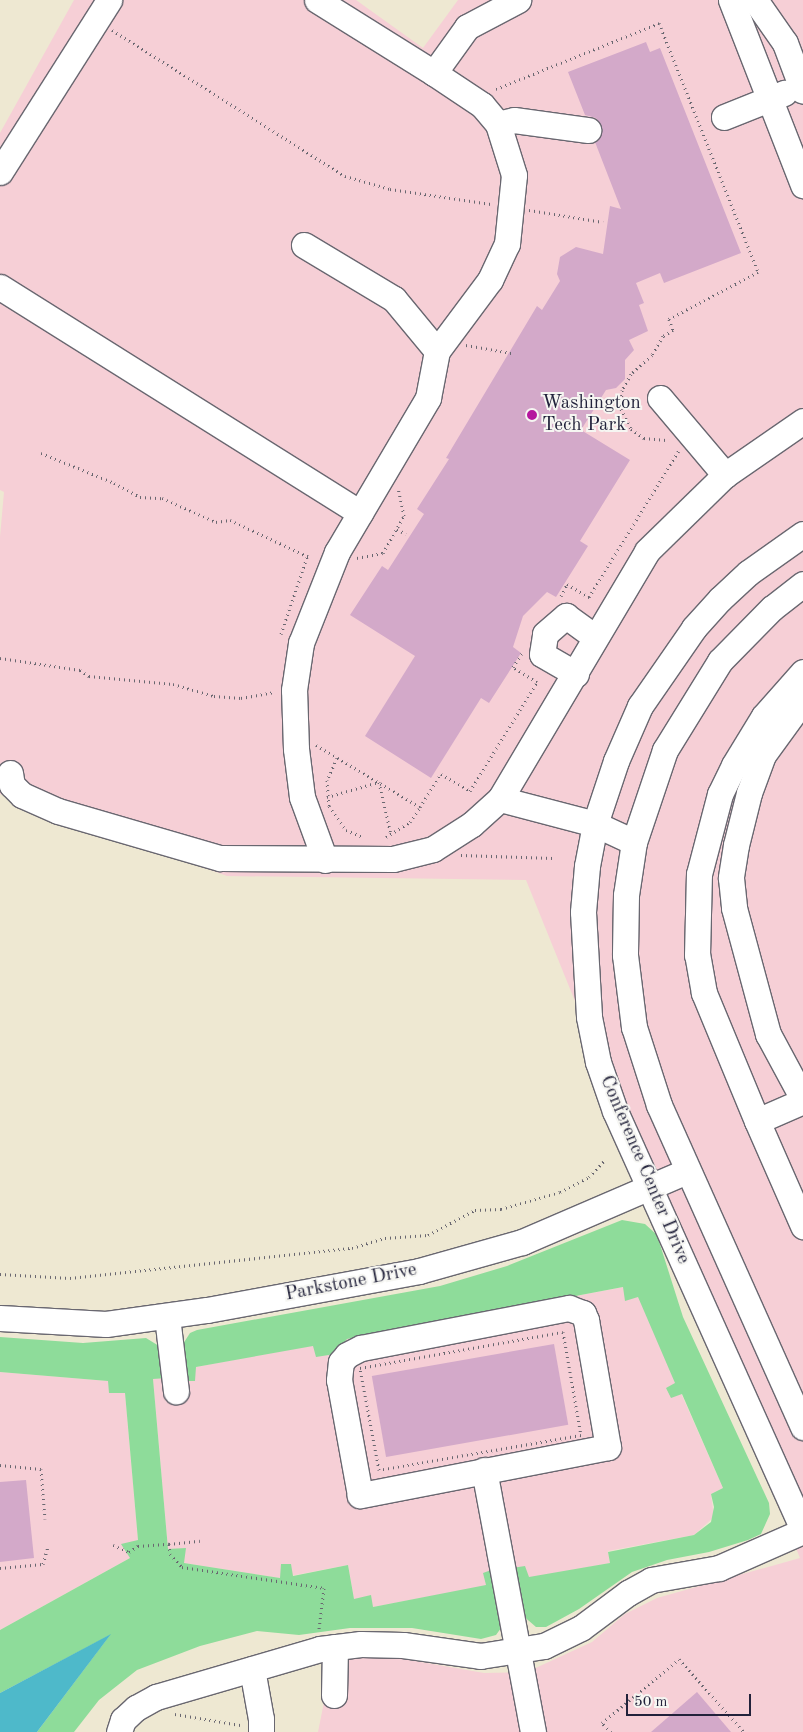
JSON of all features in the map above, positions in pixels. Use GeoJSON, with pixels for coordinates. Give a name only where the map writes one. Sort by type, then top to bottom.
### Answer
{"type":"FeatureCollection","features":[{"type":"Feature","properties":{"kind":"street"},"geometry":{"type":"LineString","coordinates":[[317,0],[482,105],[498,124],[514,175],[507,244],[490,280],[437,351],[428,398],[330,567],[301,643],[294,690],[302,797],[325,860]]}},
{"type":"Feature","properties":{"kind":"street"},"geometry":{"type":"LineString","coordinates":[[434,73],[467,27],[518,0]]}},
{"type":"Feature","properties":{"kind":"street"},"geometry":{"type":"LineString","coordinates":[[731,0],[803,185]]}},
{"type":"Feature","properties":{"kind":"street"},"geometry":{"type":"LineString","coordinates":[[724,116],[769,98],[802,88],[785,43],[755,0]]}},
{"type":"Feature","properties":{"kind":"street"},"geometry":{"type":"LineString","coordinates":[[0,172],[103,10]]}},
{"type":"Feature","properties":{"kind":"street"},"geometry":{"type":"LineString","coordinates":[[498,124],[514,120],[588,130]]}},
{"type":"Feature","properties":{"kind":"street"},"geometry":{"type":"LineString","coordinates":[[304,245],[394,299],[437,351]]}},
{"type":"Feature","properties":{"kind":"street"},"geometry":{"type":"LineString","coordinates":[[0,287],[360,513]]}},
{"type":"Feature","properties":{"kind":"street"},"geometry":{"type":"LineString","coordinates":[[660,398],[725,475]]}},
{"type":"Feature","properties":{"kind":"street"},"geometry":{"type":"LineString","coordinates":[[10,773],[12,784],[22,795],[58,811],[220,858],[393,859],[433,849],[472,824],[500,799],[576,674],[647,551],[725,475],[803,421]]}},
{"type":"Feature","properties":{"kind":"street","name":"Conference Center Drive"},"geometry":{"type":"LineString","coordinates":[[803,534],[748,573],[720,599],[664,669],[640,706],[624,742],[595,824],[587,866],[583,912],[589,1017],[598,1062],[615,1111],[803,1531]]}},
{"type":"Feature","properties":{"kind":"street","name":"Conference Center Drive"},"geometry":{"type":"LineString","coordinates":[[803,584],[765,614],[720,661],[665,750],[634,842],[626,895],[625,955],[634,1027],[659,1105],[803,1427]]}},
{"type":"Feature","properties":{"kind":"street"},"geometry":{"type":"LineString","coordinates":[[576,674],[542,654],[545,634],[566,616],[596,637]]}},
{"type":"Feature","properties":{"kind":"street"},"geometry":{"type":"LineString","coordinates":[[803,672],[747,741],[720,794],[699,874],[697,955],[704,993],[720,1037],[803,1226]]}},
{"type":"Feature","properties":{"kind":"street"},"geometry":{"type":"LineString","coordinates":[[757,1121],[803,1100],[768,1034],[734,908],[731,878],[736,845],[749,793],[764,755],[777,732],[803,700]]}},
{"type":"Feature","properties":{"kind":"street"},"geometry":{"type":"LineString","coordinates":[[500,799],[595,824],[634,842]]}},
{"type":"Feature","properties":{"kind":"street"},"geometry":{"type":"LineString","coordinates":[[709,838],[736,845]]}},
{"type":"Feature","properties":{"kind":"street","name":"Parkstone Drive"},"geometry":{"type":"LineString","coordinates":[[0,1318],[106,1324],[166,1317],[469,1259],[522,1242],[687,1171]]}},
{"type":"Feature","properties":{"kind":"street"},"geometry":{"type":"LineString","coordinates":[[576,1309],[586,1320],[608,1447],[484,1470],[360,1495],[339,1380],[341,1362],[361,1348],[576,1309]]}},
{"type":"Feature","properties":{"kind":"street"},"geometry":{"type":"LineString","coordinates":[[166,1317],[176,1391]]}},
{"type":"Feature","properties":{"kind":"street"},"geometry":{"type":"LineString","coordinates":[[484,1470],[516,1652],[533,1732]]}},
{"type":"Feature","properties":{"kind":"street"},"geometry":{"type":"LineString","coordinates":[[119,1732],[123,1720],[136,1708],[156,1697],[252,1669],[327,1640],[403,1645],[480,1656],[516,1652],[560,1639],[651,1580],[719,1568],[803,1531]]}},
{"type":"Feature","properties":{"kind":"street"},"geometry":{"type":"LineString","coordinates":[[327,1640],[334,1695]]}},
{"type":"Feature","properties":{"kind":"street"},"geometry":{"type":"LineString","coordinates":[[250,1729],[261,1719],[252,1669]]}},
{"type":"Feature","properties":{"kind":"path"},"geometry":{"type":"LineString","coordinates":[[103,10],[345,176],[390,189],[603,222]]}},
{"type":"Feature","properties":{"kind":"path"},"geometry":{"type":"LineString","coordinates":[[496,89],[659,23],[758,272],[669,319],[673,330],[663,336],[652,355],[631,374],[622,390],[624,420],[638,435],[660,441],[678,439]]}},
{"type":"Feature","properties":{"kind":"path"},"geometry":{"type":"LineString","coordinates":[[466,345],[510,353]]}},
{"type":"Feature","properties":{"kind":"path"},"geometry":{"type":"LineString","coordinates":[[557,598],[563,595],[567,584],[589,597],[684,443]]}},
{"type":"Feature","properties":{"kind":"path"},"geometry":{"type":"LineString","coordinates":[[41,453],[114,482],[140,497],[162,498],[216,522],[230,520],[330,567]]}},
{"type":"Feature","properties":{"kind":"path"},"geometry":{"type":"LineString","coordinates":[[397,529],[406,534]]}},
{"type":"Feature","properties":{"kind":"path"},"geometry":{"type":"LineString","coordinates":[[280,637],[307,557]]}},
{"type":"Feature","properties":{"kind":"path"},"geometry":{"type":"LineString","coordinates":[[380,839],[391,835],[410,822],[442,774],[470,791],[537,682],[514,667],[524,649]]}},
{"type":"Feature","properties":{"kind":"path"},"geometry":{"type":"LineString","coordinates":[[0,658],[80,670],[89,676],[173,684],[214,696],[241,698],[274,694],[274,686]]}},
{"type":"Feature","properties":{"kind":"path"},"geometry":{"type":"LineString","coordinates":[[312,743],[420,806]]}},
{"type":"Feature","properties":{"kind":"path"},"geometry":{"type":"LineString","coordinates":[[337,758],[327,780],[327,797],[340,824],[354,834],[370,840]]}},
{"type":"Feature","properties":{"kind":"path"},"geometry":{"type":"LineString","coordinates":[[327,797],[379,782]]}},
{"type":"Feature","properties":{"kind":"path"},"geometry":{"type":"LineString","coordinates":[[379,782],[391,835]]}},
{"type":"Feature","properties":{"kind":"path"},"geometry":{"type":"LineString","coordinates":[[0,1274],[70,1278],[352,1248],[385,1238],[428,1235],[474,1210],[501,1209],[560,1192],[589,1177],[605,1160]]}},
{"type":"Feature","properties":{"kind":"path"},"geometry":{"type":"LineString","coordinates":[[563,1332],[581,1434],[498,1449],[379,1470],[360,1368],[563,1332]]}},
{"type":"Feature","properties":{"kind":"path"},"geometry":{"type":"LineString","coordinates":[[0,1465],[41,1468],[45,1519]]}},
{"type":"Feature","properties":{"kind":"path"},"geometry":{"type":"LineString","coordinates":[[113,1545],[129,1552],[138,1546],[200,1541]]}},
{"type":"Feature","properties":{"kind":"path"},"geometry":{"type":"LineString","coordinates":[[169,1544],[170,1554],[182,1566],[324,1588],[327,1640]]}},
{"type":"Feature","properties":{"kind":"path"},"geometry":{"type":"LineString","coordinates":[[0,1568],[44,1564],[48,1546]]}},
{"type":"Feature","properties":{"kind":"path"},"geometry":{"type":"LineString","coordinates":[[611,1732],[602,1723],[679,1659],[744,1732]]}},
{"type":"Feature","properties":{"kind":"path"},"geometry":{"type":"LineString","coordinates":[[175,1714],[250,1729]]}},
{"type":"Feature","properties":{"kind":"shaded area"},"geometry":{"type":"Polygon","coordinates":[[[74,0],[356,0],[423,48],[458,0],[803,0],[803,1732],[318,1732],[335,1647],[484,1673],[527,1672],[592,1642],[625,1614],[657,1598],[800,1558],[526,880],[227,876],[0,794],[0,537],[4,492],[0,490],[0,133],[74,0]]]}},
{"type":"Feature","properties":{"kind":"shaded area"},"geometry":{"type":"Polygon","coordinates":[[[624,1287],[638,1296],[723,1488],[711,1494],[714,1517],[694,1535],[608,1551],[610,1563],[373,1607],[354,1599],[348,1565],[280,1578],[184,1563],[168,1549],[153,1379],[196,1367],[624,1287]]]}},
{"type":"Feature","properties":{"kind":"shaded area"},"geometry":{"type":"Polygon","coordinates":[[[0,1372],[108,1381],[125,1393],[138,1540],[130,1558],[0,1630],[0,1372]]]}},
{"type":"Feature","properties":{"kind":"green space"},"geometry":{"type":"Polygon","coordinates":[[[622,1220],[645,1224],[657,1235],[683,1317],[769,1503],[770,1514],[761,1534],[709,1552],[667,1560],[632,1572],[579,1609],[546,1627],[536,1627],[521,1614],[512,1568],[525,1566],[529,1577],[610,1563],[608,1552],[694,1535],[711,1522],[714,1507],[711,1494],[723,1488],[682,1394],[671,1398],[666,1388],[675,1383],[638,1297],[625,1301],[623,1287],[347,1339],[335,1354],[316,1357],[313,1346],[196,1367],[195,1381],[185,1381],[181,1347],[190,1333],[197,1330],[440,1286],[507,1266],[622,1220]]]}},
{"type":"Feature","properties":{"kind":"green space"},"geometry":{"type":"Polygon","coordinates":[[[0,1337],[83,1343],[146,1338],[159,1346],[167,1378],[153,1379],[168,1549],[186,1548],[184,1563],[280,1578],[281,1564],[291,1564],[293,1576],[348,1565],[354,1599],[371,1595],[373,1607],[486,1585],[483,1573],[494,1569],[501,1628],[496,1635],[481,1639],[412,1628],[350,1628],[299,1635],[257,1631],[200,1646],[137,1670],[99,1700],[74,1732],[37,1732],[110,1635],[0,1693],[0,1630],[130,1558],[121,1544],[138,1540],[125,1393],[109,1393],[108,1381],[0,1372],[0,1337]]]}},
{"type":"Feature","properties":{"kind":"water"},"geometry":{"type":"Polygon","coordinates":[[[111,1634],[37,1732],[0,1732],[0,1693],[111,1634]]]}},
{"type":"Feature","properties":{"kind":"building","name":"Washington Tech Park"},"geometry":{"type":"Polygon","coordinates":[[[646,42],[650,52],[660,48],[741,253],[664,283],[660,273],[636,283],[644,303],[639,305],[648,331],[629,340],[634,350],[625,360],[625,379],[616,388],[606,390],[581,430],[630,460],[580,541],[588,546],[556,597],[547,592],[523,616],[513,647],[521,653],[489,703],[481,698],[431,778],[365,736],[415,656],[350,615],[382,566],[388,570],[424,514],[417,509],[449,459],[446,458],[537,306],[542,310],[560,281],[557,274],[560,257],[576,247],[603,254],[610,206],[621,209],[595,142],[602,132],[601,125],[596,118],[585,115],[568,72],[646,42]]]}},
{"type":"Feature","properties":{"kind":"building"},"geometry":{"type":"Polygon","coordinates":[[[554,1344],[568,1425],[386,1457],[372,1376],[554,1344]]]}},
{"type":"Feature","properties":{"kind":"building"},"geometry":{"type":"Polygon","coordinates":[[[26,1480],[34,1558],[0,1562],[0,1482],[26,1480]]]}},
{"type":"Feature","properties":{"kind":"building"},"geometry":{"type":"Polygon","coordinates":[[[697,1692],[731,1732],[651,1732],[697,1692]]]}},
{"type":"Feature","properties":{"kind":"place","name":"Washington Tech Park"},"geometry":{"type":"Point","coordinates":[532,415]}}]}
